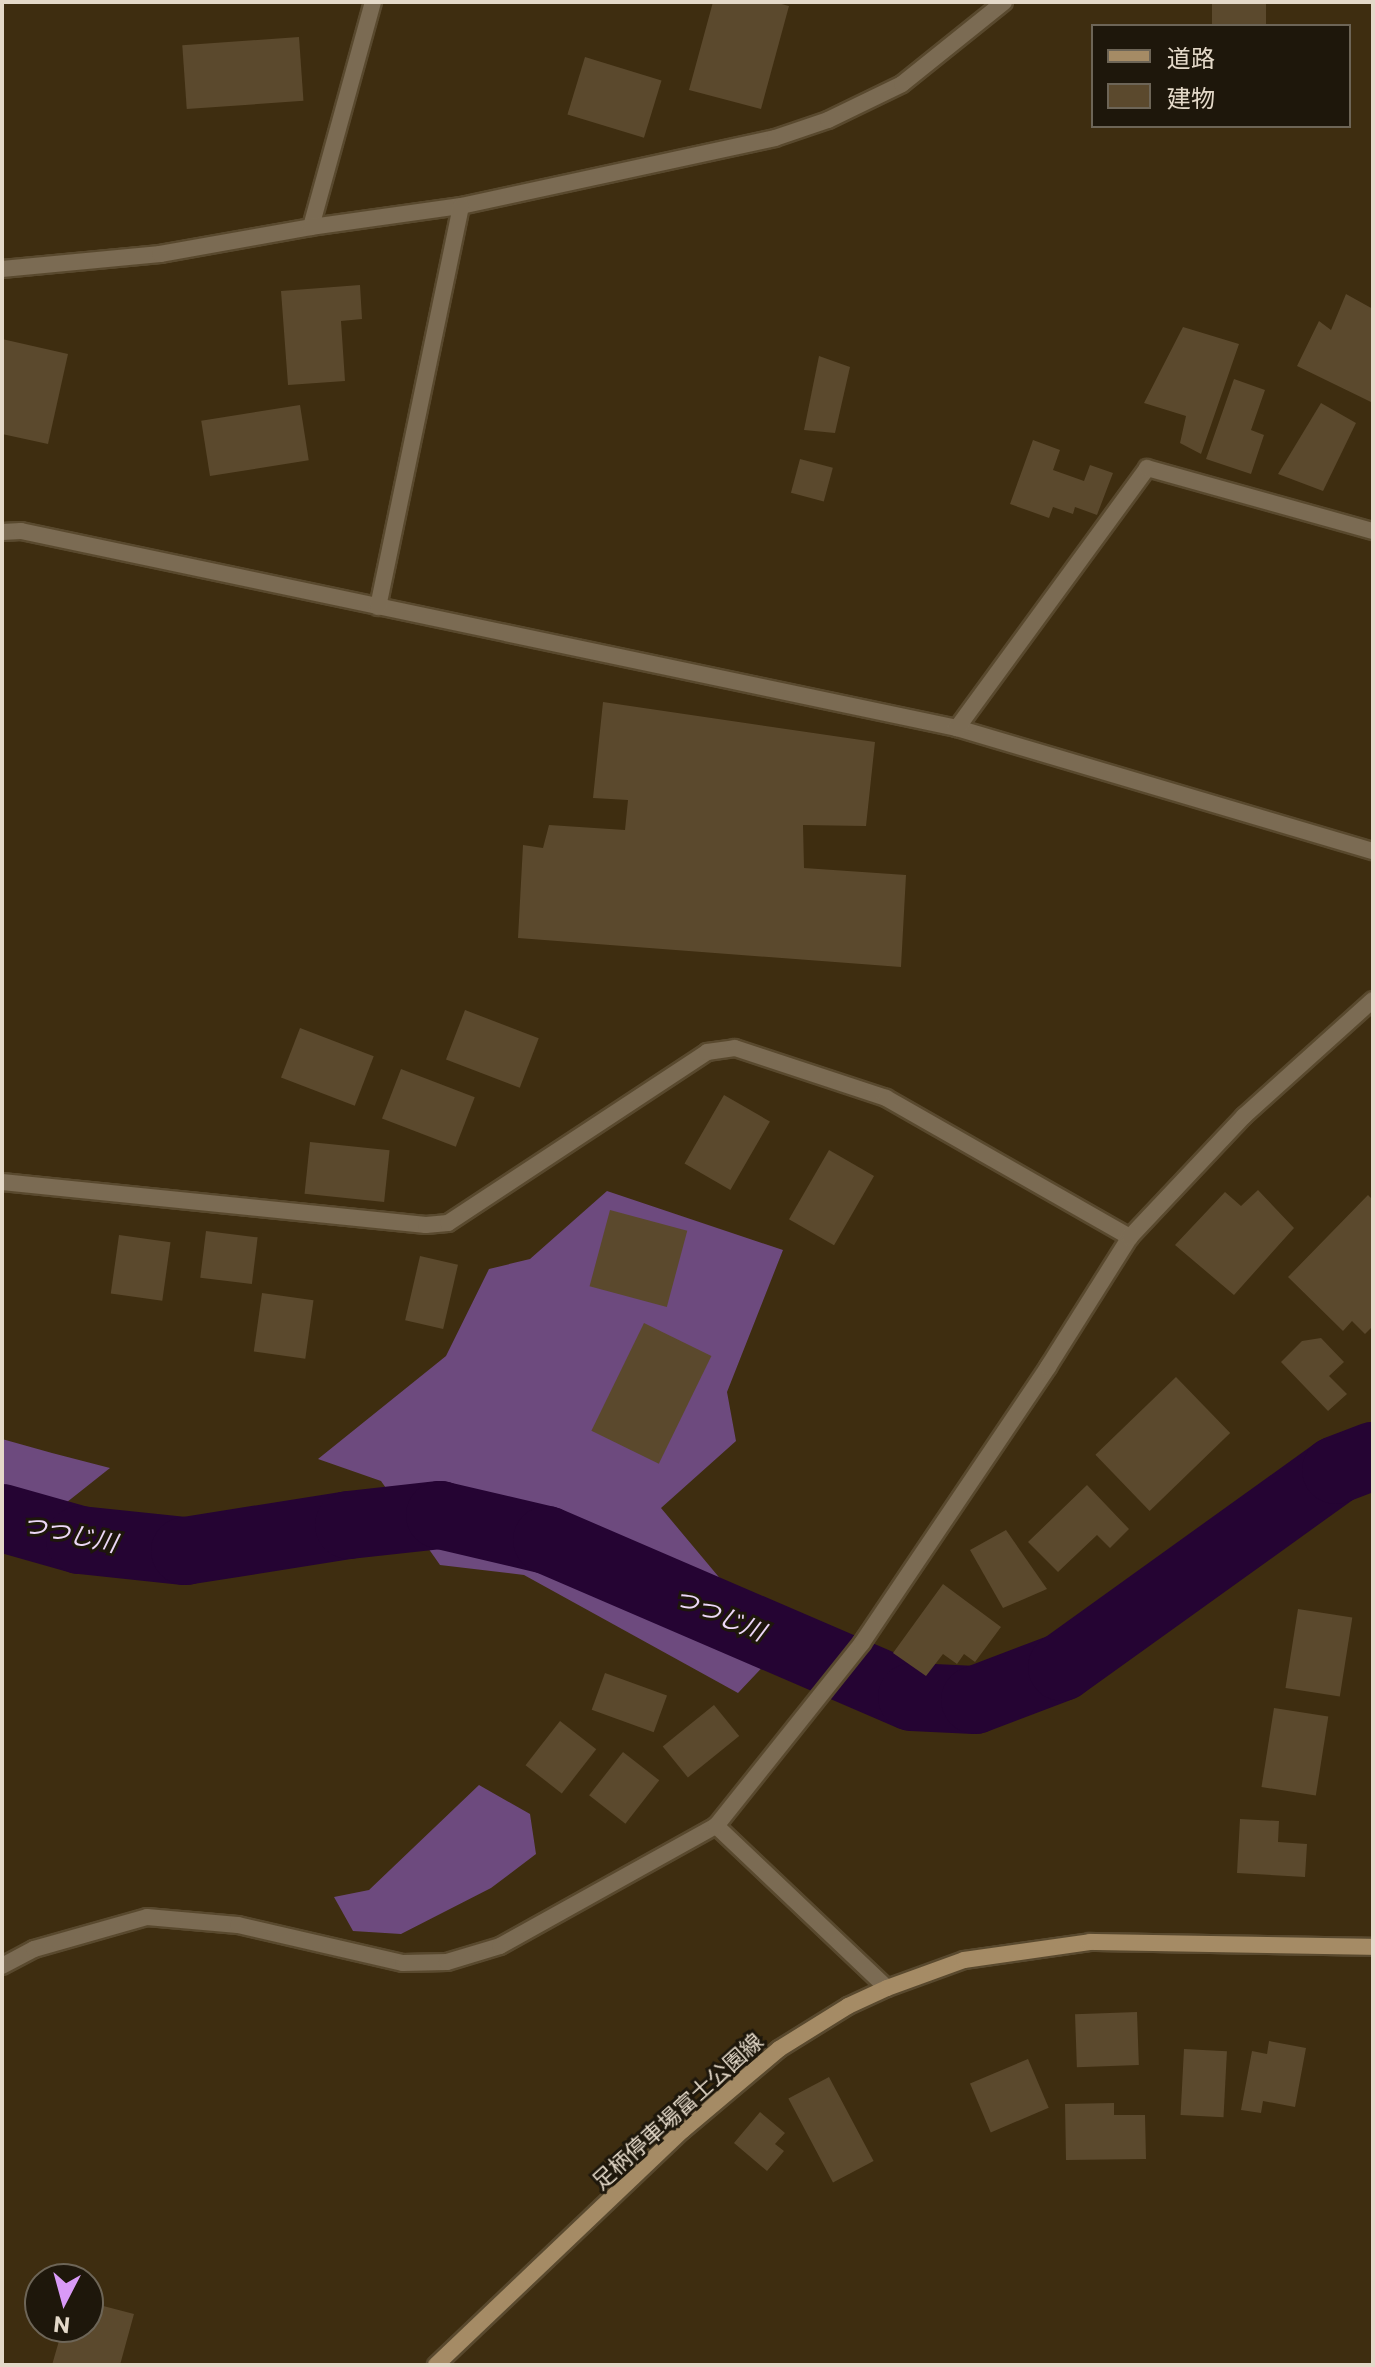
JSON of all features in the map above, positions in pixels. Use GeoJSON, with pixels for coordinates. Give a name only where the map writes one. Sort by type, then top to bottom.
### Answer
{"type":"FeatureCollection","features":[{"type":"Feature","properties":{"kind":"main road","name":"足柄停車場富士公園線"},"geometry":{"type":"LineString","coordinates":[[436,2365],[682,2131],[779,2049],[848,2006],[887,1988],[964,1960],[1090,1942],[1373,1947]]}},
{"type":"Feature","properties":{"kind":"street"},"geometry":{"type":"LineString","coordinates":[[311,227],[373,2]]}},
{"type":"Feature","properties":{"kind":"street"},"geometry":{"type":"LineString","coordinates":[[2,269],[160,254],[311,227],[461,206],[775,138],[828,120],[902,84],[1004,2]]}},
{"type":"Feature","properties":{"kind":"street"},"geometry":{"type":"LineString","coordinates":[[378,607],[461,206]]}},
{"type":"Feature","properties":{"kind":"street"},"geometry":{"type":"LineString","coordinates":[[957,728],[1147,468],[1373,531]]}},
{"type":"Feature","properties":{"kind":"street"},"geometry":{"type":"LineString","coordinates":[[2,532],[21,531],[957,728],[1373,851]]}},
{"type":"Feature","properties":{"kind":"street"},"geometry":{"type":"LineString","coordinates":[[2,1966],[34,1949],[147,1917],[238,1925],[403,1963],[447,1962],[500,1946],[716,1826],[862,1643],[1048,1367],[1130,1237],[1244,1116],[1373,1000]]}},
{"type":"Feature","properties":{"kind":"street"},"geometry":{"type":"LineString","coordinates":[[2,1182],[426,1225],[448,1223],[707,1052],[735,1048],[886,1098],[1130,1237]]}},
{"type":"Feature","properties":{"kind":"street"},"geometry":{"type":"LineString","coordinates":[[716,1826],[887,1988]]}},
{"type":"Feature","properties":{"kind":"shaded area"},"geometry":{"type":"Polygon","coordinates":[[[607,1191],[783,1250],[727,1392],[736,1441],[661,1508],[723,1582],[809,1618],[738,1693],[524,1575],[440,1565],[381,1481],[318,1459],[446,1356],[489,1269],[530,1259],[607,1191]]]}},
{"type":"Feature","properties":{"kind":"shaded area"},"geometry":{"type":"Polygon","coordinates":[[[2,1439],[110,1468],[57,1510],[2,1510],[2,1439]]]}},
{"type":"Feature","properties":{"kind":"shaded area"},"geometry":{"type":"Polygon","coordinates":[[[479,1785],[530,1814],[536,1854],[491,1888],[401,1934],[353,1931],[334,1897],[369,1890],[479,1785]]]}},
{"type":"Feature","properties":{"kind":"building"},"geometry":{"type":"Polygon","coordinates":[[[713,2],[774,2],[789,6],[761,109],[689,90],[713,2]]]}},
{"type":"Feature","properties":{"kind":"building"},"geometry":{"type":"Polygon","coordinates":[[[1212,2],[1266,2],[1266,24],[1212,24],[1212,2]]]}},
{"type":"Feature","properties":{"kind":"building"},"geometry":{"type":"Polygon","coordinates":[[[299,37],[303,101],[187,109],[182,45],[299,37]]]}},
{"type":"Feature","properties":{"kind":"building"},"geometry":{"type":"Polygon","coordinates":[[[585,57],[662,80],[644,138],[567,114],[585,57]]]}},
{"type":"Feature","properties":{"kind":"building"},"geometry":{"type":"Polygon","coordinates":[[[360,285],[362,319],[341,321],[345,381],[288,385],[281,291],[360,285]]]}},
{"type":"Feature","properties":{"kind":"building"},"geometry":{"type":"Polygon","coordinates":[[[1346,294],[1373,309],[1371,402],[1297,366],[1319,321],[1331,330],[1346,294]]]}},
{"type":"Feature","properties":{"kind":"building"},"geometry":{"type":"Polygon","coordinates":[[[1183,327],[1239,344],[1201,454],[1180,443],[1186,416],[1144,403],[1183,327]]]}},
{"type":"Feature","properties":{"kind":"building"},"geometry":{"type":"Polygon","coordinates":[[[2,339],[68,354],[48,444],[2,434],[2,339]]]}},
{"type":"Feature","properties":{"kind":"building"},"geometry":{"type":"Polygon","coordinates":[[[819,356],[850,367],[835,433],[804,430],[819,356]]]}},
{"type":"Feature","properties":{"kind":"building"},"geometry":{"type":"Polygon","coordinates":[[[1234,379],[1265,390],[1251,430],[1264,435],[1251,474],[1206,459],[1234,379]]]}},
{"type":"Feature","properties":{"kind":"building"},"geometry":{"type":"Polygon","coordinates":[[[1321,403],[1356,423],[1323,491],[1278,474],[1321,403]]]}},
{"type":"Feature","properties":{"kind":"building"},"geometry":{"type":"Polygon","coordinates":[[[300,405],[309,460],[210,476],[201,421],[300,405]]]}},
{"type":"Feature","properties":{"kind":"building"},"geometry":{"type":"Polygon","coordinates":[[[1033,440],[1060,450],[1053,470],[1084,481],[1090,465],[1113,473],[1097,515],[1075,507],[1073,514],[1053,507],[1049,518],[1010,504],[1033,440]]]}},
{"type":"Feature","properties":{"kind":"building"},"geometry":{"type":"Polygon","coordinates":[[[800,459],[833,468],[824,502],[791,493],[800,459]]]}},
{"type":"Feature","properties":{"kind":"building"},"geometry":{"type":"Polygon","coordinates":[[[603,702],[875,742],[866,826],[803,825],[804,868],[906,875],[901,967],[518,938],[523,845],[543,848],[549,825],[625,830],[628,800],[593,798],[603,702]]]}},
{"type":"Feature","properties":{"kind":"building"},"geometry":{"type":"Polygon","coordinates":[[[465,1010],[539,1038],[520,1088],[446,1059],[465,1010]]]}},
{"type":"Feature","properties":{"kind":"building"},"geometry":{"type":"Polygon","coordinates":[[[300,1028],[374,1056],[355,1106],[281,1077],[300,1028]]]}},
{"type":"Feature","properties":{"kind":"building"},"geometry":{"type":"Polygon","coordinates":[[[401,1069],[475,1097],[456,1147],[382,1118],[401,1069]]]}},
{"type":"Feature","properties":{"kind":"building"},"geometry":{"type":"Polygon","coordinates":[[[724,1095],[770,1122],[730,1190],[684,1163],[724,1095]]]}},
{"type":"Feature","properties":{"kind":"building"},"geometry":{"type":"Polygon","coordinates":[[[310,1142],[390,1150],[384,1202],[305,1194],[310,1142]]]}},
{"type":"Feature","properties":{"kind":"building"},"geometry":{"type":"Polygon","coordinates":[[[829,1150],[874,1176],[834,1245],[789,1219],[829,1150]]]}},
{"type":"Feature","properties":{"kind":"building"},"geometry":{"type":"Polygon","coordinates":[[[1258,1190],[1294,1228],[1234,1295],[1175,1245],[1225,1192],[1241,1206],[1258,1190]]]}},
{"type":"Feature","properties":{"kind":"building"},"geometry":{"type":"Polygon","coordinates":[[[1368,1195],[1373,1200],[1373,1326],[1365,1334],[1352,1321],[1343,1331],[1288,1277],[1368,1195]]]}},
{"type":"Feature","properties":{"kind":"building"},"geometry":{"type":"Polygon","coordinates":[[[610,1210],[687,1231],[667,1307],[590,1286],[610,1210]]]}},
{"type":"Feature","properties":{"kind":"building"},"geometry":{"type":"Polygon","coordinates":[[[206,1231],[258,1237],[252,1284],[200,1278],[206,1231]]]}},
{"type":"Feature","properties":{"kind":"building"},"geometry":{"type":"Polygon","coordinates":[[[119,1235],[170,1242],[162,1301],[111,1293],[119,1235]]]}},
{"type":"Feature","properties":{"kind":"building"},"geometry":{"type":"Polygon","coordinates":[[[420,1256],[458,1265],[443,1329],[405,1320],[420,1256]]]}},
{"type":"Feature","properties":{"kind":"building"},"geometry":{"type":"Polygon","coordinates":[[[262,1293],[313,1300],[305,1359],[254,1351],[262,1293]]]}},
{"type":"Feature","properties":{"kind":"building"},"geometry":{"type":"Polygon","coordinates":[[[644,1323],[711,1356],[659,1464],[591,1431],[644,1323]]]}},
{"type":"Feature","properties":{"kind":"building"},"geometry":{"type":"Polygon","coordinates":[[[1321,1338],[1344,1362],[1329,1376],[1347,1394],[1328,1411],[1281,1362],[1302,1341],[1321,1338]]]}},
{"type":"Feature","properties":{"kind":"building"},"geometry":{"type":"Polygon","coordinates":[[[1176,1377],[1230,1433],[1150,1511],[1095,1455],[1176,1377]]]}},
{"type":"Feature","properties":{"kind":"building"},"geometry":{"type":"Polygon","coordinates":[[[1087,1485],[1129,1529],[1110,1548],[1097,1535],[1058,1572],[1028,1542],[1087,1485]]]}},
{"type":"Feature","properties":{"kind":"building"},"geometry":{"type":"Polygon","coordinates":[[[1006,1530],[1047,1589],[1003,1608],[970,1550],[1006,1530]]]}},
{"type":"Feature","properties":{"kind":"building"},"geometry":{"type":"Polygon","coordinates":[[[943,1584],[1001,1627],[975,1662],[964,1654],[957,1664],[943,1654],[926,1676],[893,1653],[943,1584]]]}},
{"type":"Feature","properties":{"kind":"building"},"geometry":{"type":"Polygon","coordinates":[[[1298,1609],[1352,1618],[1340,1697],[1285,1688],[1298,1609]]]}},
{"type":"Feature","properties":{"kind":"building"},"geometry":{"type":"Polygon","coordinates":[[[605,1673],[667,1696],[654,1732],[592,1710],[605,1673]]]}},
{"type":"Feature","properties":{"kind":"building"},"geometry":{"type":"Polygon","coordinates":[[[714,1705],[739,1736],[688,1778],[663,1747],[714,1705]]]}},
{"type":"Feature","properties":{"kind":"building"},"geometry":{"type":"Polygon","coordinates":[[[1274,1708],[1328,1717],[1316,1796],[1261,1787],[1274,1708]]]}},
{"type":"Feature","properties":{"kind":"building"},"geometry":{"type":"Polygon","coordinates":[[[560,1721],[596,1749],[562,1793],[526,1765],[560,1721]]]}},
{"type":"Feature","properties":{"kind":"building"},"geometry":{"type":"Polygon","coordinates":[[[623,1752],[659,1780],[625,1824],[589,1795],[623,1752]]]}},
{"type":"Feature","properties":{"kind":"building"},"geometry":{"type":"Polygon","coordinates":[[[1240,1819],[1279,1821],[1278,1842],[1307,1844],[1305,1877],[1237,1873],[1240,1819]]]}},
{"type":"Feature","properties":{"kind":"building"},"geometry":{"type":"Polygon","coordinates":[[[1137,2012],[1139,2065],[1077,2067],[1075,2014],[1137,2012]]]}},
{"type":"Feature","properties":{"kind":"building"},"geometry":{"type":"Polygon","coordinates":[[[1269,2041],[1306,2048],[1295,2107],[1263,2101],[1261,2113],[1241,2110],[1252,2051],[1267,2054],[1269,2041]]]}},
{"type":"Feature","properties":{"kind":"building"},"geometry":{"type":"Polygon","coordinates":[[[1184,2049],[1227,2051],[1223,2117],[1181,2115],[1184,2049]]]}},
{"type":"Feature","properties":{"kind":"building"},"geometry":{"type":"Polygon","coordinates":[[[1028,2059],[1049,2108],[991,2132],[970,2084],[1028,2059]]]}},
{"type":"Feature","properties":{"kind":"building"},"geometry":{"type":"Polygon","coordinates":[[[829,2077],[874,2161],[833,2182],[788,2099],[829,2077]]]}},
{"type":"Feature","properties":{"kind":"building"},"geometry":{"type":"Polygon","coordinates":[[[1114,2103],[1114,2115],[1145,2115],[1146,2159],[1066,2160],[1065,2104],[1114,2103]]]}},
{"type":"Feature","properties":{"kind":"building"},"geometry":{"type":"Polygon","coordinates":[[[760,2112],[785,2133],[775,2144],[784,2151],[767,2171],[734,2143],[760,2112]]]}},
{"type":"Feature","properties":{"kind":"building"},"geometry":{"type":"Polygon","coordinates":[[[104,2306],[134,2314],[120,2365],[52,2365],[58,2343],[104,2343],[104,2306]]]}},
{"type":"Feature","properties":{"kind":"waterway","name":"つつじ川"},"geometry":{"type":"LineString","coordinates":[[2,1518],[80,1540],[185,1551],[349,1525],[440,1515],[547,1540],[912,1697],[975,1700],[1062,1667],[1336,1470],[1373,1456]]}}]}
